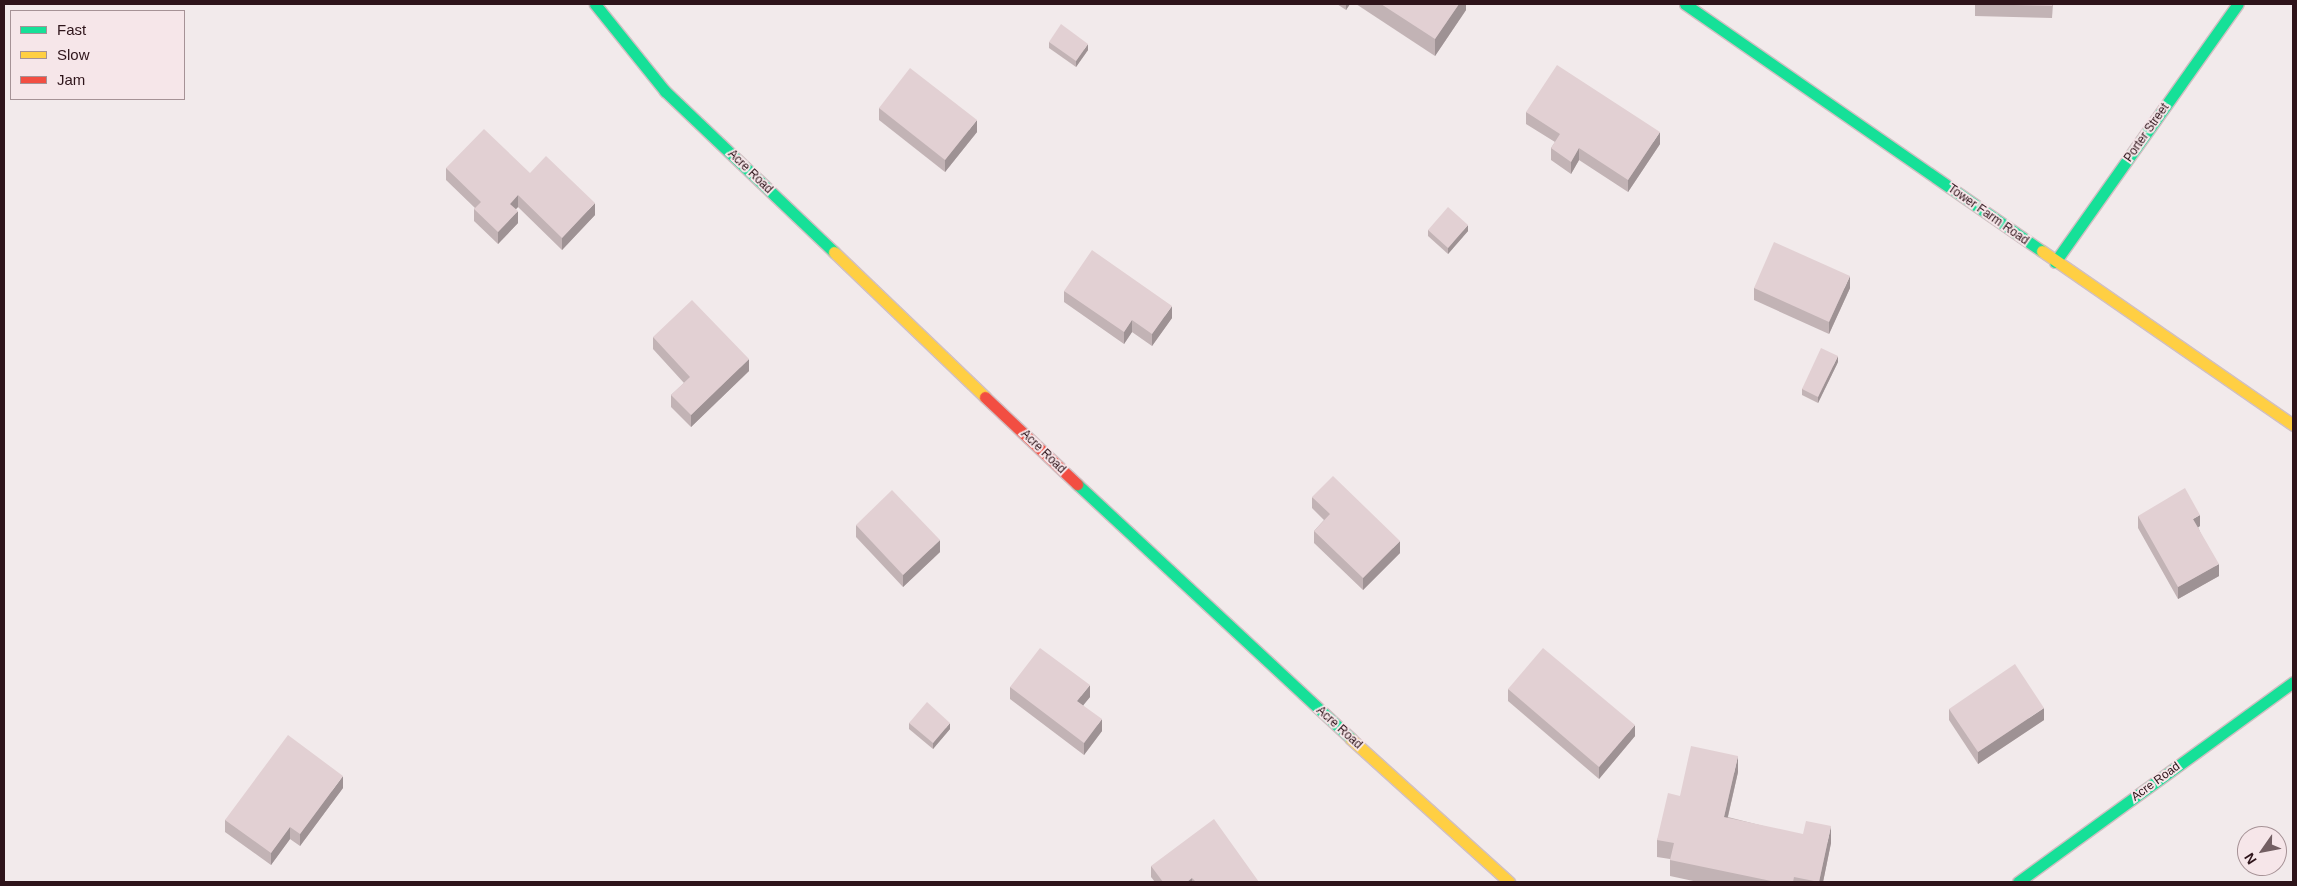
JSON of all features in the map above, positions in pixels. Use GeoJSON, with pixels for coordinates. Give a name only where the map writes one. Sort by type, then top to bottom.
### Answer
{"type":"FeatureCollection","features":[{"type":"Feature","properties":{"kind":"street","name":"Acre Road"},"geometry":{"type":"LineString","coordinates":[[595,4],[680,105],[1196,598],[1509,882]]}},
{"type":"Feature","properties":{"kind":"street","name":"Tower Farm Road"},"geometry":{"type":"LineString","coordinates":[[1685,4],[2293,425]]}},
{"type":"Feature","properties":{"kind":"street","name":"Porter Street"},"geometry":{"type":"LineString","coordinates":[[2055,262],[2238,4]]}},
{"type":"Feature","properties":{"kind":"street","name":"Acre Road"},"geometry":{"type":"LineString","coordinates":[[2018,882],[2293,682]]}},
{"type":"Feature","properties":{"kind":"building"},"geometry":{"type":"Polygon","coordinates":[[[1381,4],[1459,4],[1435,39],[1381,4]]]}},
{"type":"Feature","properties":{"kind":"building"},"geometry":{"type":"Polygon","coordinates":[[[1975,4],[2053,4],[2052,6],[1975,4]]]}},
{"type":"Feature","properties":{"kind":"building"},"geometry":{"type":"Polygon","coordinates":[[[1061,24],[1088,44],[1076,61],[1049,42],[1061,24]]]}},
{"type":"Feature","properties":{"kind":"building"},"geometry":{"type":"Polygon","coordinates":[[[1557,65],[1660,132],[1628,180],[1579,148],[1571,162],[1551,148],[1560,134],[1526,112],[1557,65]]]}},
{"type":"Feature","properties":{"kind":"building"},"geometry":{"type":"Polygon","coordinates":[[[910,68],[977,120],[945,160],[879,108],[910,68]]]}},
{"type":"Feature","properties":{"kind":"building"},"geometry":{"type":"Polygon","coordinates":[[[484,129],[530,173],[546,156],[595,203],[562,238],[518,195],[510,204],[518,211],[498,232],[474,209],[481,202],[446,168],[484,129]]]}},
{"type":"Feature","properties":{"kind":"building"},"geometry":{"type":"Polygon","coordinates":[[[1448,207],[1468,225],[1448,248],[1428,230],[1448,207]]]}},
{"type":"Feature","properties":{"kind":"building"},"geometry":{"type":"Polygon","coordinates":[[[1774,242],[1850,276],[1829,322],[1754,288],[1774,242]]]}},
{"type":"Feature","properties":{"kind":"building"},"geometry":{"type":"Polygon","coordinates":[[[1092,250],[1172,306],[1152,334],[1132,320],[1124,332],[1064,291],[1092,250]]]}},
{"type":"Feature","properties":{"kind":"building"},"geometry":{"type":"Polygon","coordinates":[[[692,300],[749,359],[691,415],[671,395],[690,377],[653,337],[692,300]]]}},
{"type":"Feature","properties":{"kind":"building"},"geometry":{"type":"Polygon","coordinates":[[[1821,348],[1838,356],[1818,397],[1802,389],[1821,348]]]}},
{"type":"Feature","properties":{"kind":"building"},"geometry":{"type":"Polygon","coordinates":[[[1333,476],[1400,541],[1363,578],[1314,531],[1330,514],[1312,497],[1333,476]]]}},
{"type":"Feature","properties":{"kind":"building"},"geometry":{"type":"Polygon","coordinates":[[[2185,488],[2200,515],[2193,519],[2219,564],[2178,587],[2138,516],[2185,488]]]}},
{"type":"Feature","properties":{"kind":"building"},"geometry":{"type":"Polygon","coordinates":[[[892,490],[940,540],[903,575],[856,525],[892,490]]]}},
{"type":"Feature","properties":{"kind":"building"},"geometry":{"type":"Polygon","coordinates":[[[1040,648],[1090,685],[1077,701],[1102,719],[1084,743],[1010,687],[1040,648]]]}},
{"type":"Feature","properties":{"kind":"building"},"geometry":{"type":"Polygon","coordinates":[[[1543,648],[1635,725],[1599,767],[1508,689],[1543,648]]]}},
{"type":"Feature","properties":{"kind":"building"},"geometry":{"type":"Polygon","coordinates":[[[2015,664],[2044,708],[1978,752],[1949,709],[2015,664]]]}},
{"type":"Feature","properties":{"kind":"building"},"geometry":{"type":"Polygon","coordinates":[[[927,702],[950,723],[933,743],[909,723],[927,702]]]}},
{"type":"Feature","properties":{"kind":"building"},"geometry":{"type":"Polygon","coordinates":[[[288,735],[343,776],[300,834],[290,827],[271,853],[225,820],[288,735]]]}},
{"type":"Feature","properties":{"kind":"building"},"geometry":{"type":"Polygon","coordinates":[[[1691,746],[1738,756],[1724,817],[1803,834],[1806,821],[1831,826],[1819,882],[1794,877],[1793,882],[1776,882],[1670,860],[1674,843],[1657,840],[1668,793],[1680,796],[1691,746]]]}},
{"type":"Feature","properties":{"kind":"building"},"geometry":{"type":"Polygon","coordinates":[[[1214,819],[1259,882],[1196,882],[1192,878],[1187,882],[1163,882],[1151,866],[1214,819]]]}},
{"type":"Feature","properties":{"kind":"traffic: fast"},"geometry":{"type":"LineString","coordinates":[[595,4],[665,91],[834,252]]}},
{"type":"Feature","properties":{"kind":"traffic: fast"},"geometry":{"type":"LineString","coordinates":[[1685,4],[2042,251]]}},
{"type":"Feature","properties":{"kind":"traffic: fast"},"geometry":{"type":"LineString","coordinates":[[2055,262],[2238,4]]}},
{"type":"Feature","properties":{"kind":"traffic: fast"},"geometry":{"type":"LineString","coordinates":[[1077,484],[1351,739]]}},
{"type":"Feature","properties":{"kind":"traffic: fast"},"geometry":{"type":"LineString","coordinates":[[2018,882],[2293,682]]}},
{"type":"Feature","properties":{"kind":"traffic: slow"},"geometry":{"type":"LineString","coordinates":[[2042,251],[2293,425]]}},
{"type":"Feature","properties":{"kind":"traffic: slow"},"geometry":{"type":"LineString","coordinates":[[834,252],[985,397]]}},
{"type":"Feature","properties":{"kind":"traffic: slow"},"geometry":{"type":"LineString","coordinates":[[1351,739],[1509,882]]}},
{"type":"Feature","properties":{"kind":"traffic: jam"},"geometry":{"type":"LineString","coordinates":[[985,397],[1077,484]]}}]}
